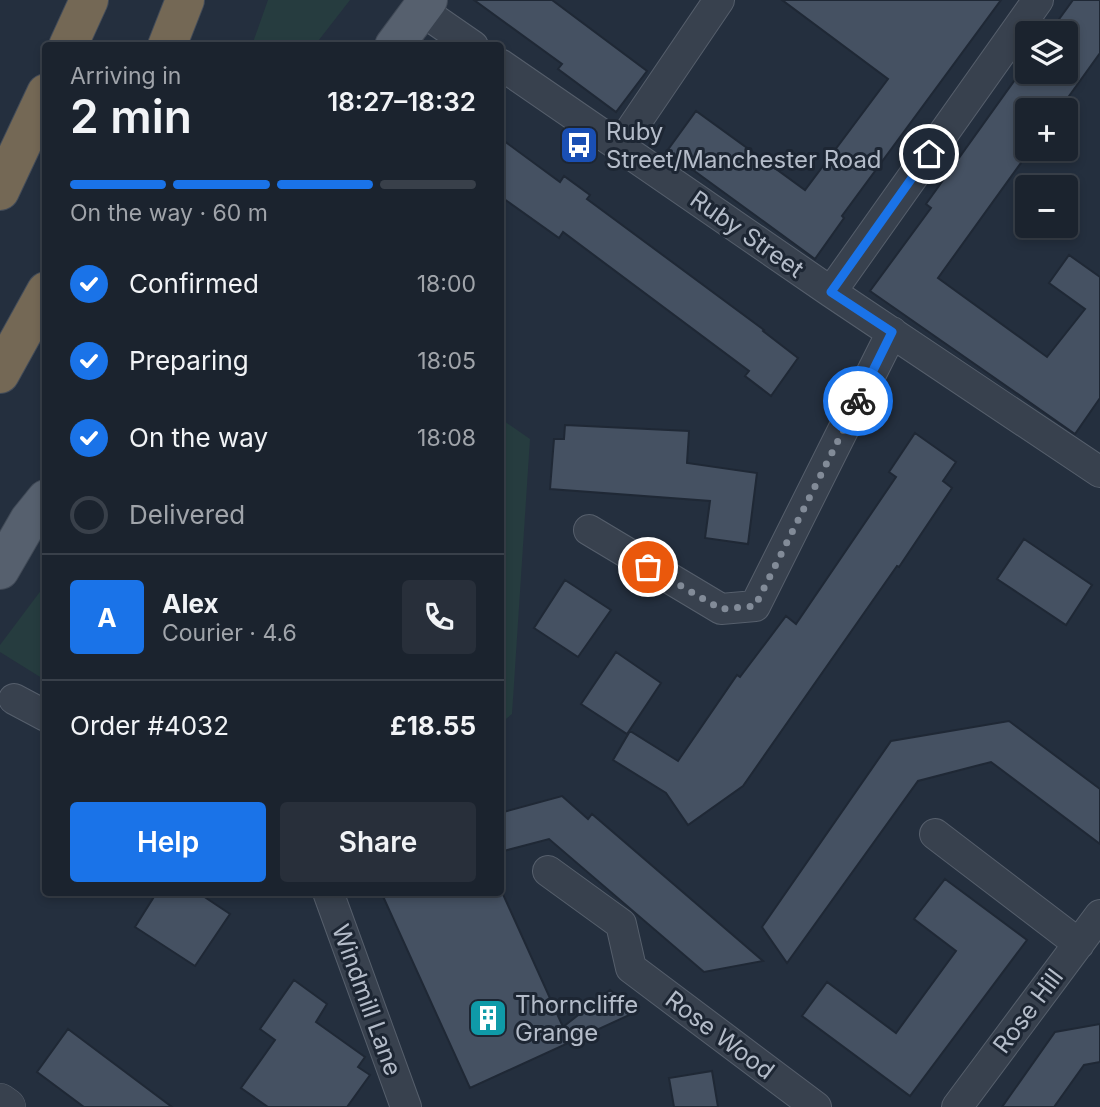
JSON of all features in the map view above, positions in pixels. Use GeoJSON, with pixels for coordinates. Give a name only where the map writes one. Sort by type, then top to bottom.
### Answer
{"type":"FeatureCollection","features":[{"type":"Feature","properties":{"kind":"highway"},"geometry":{"type":"LineString","coordinates":[[70,42],[89,0]]}},
{"type":"Feature","properties":{"kind":"highway"},"geometry":{"type":"LineString","coordinates":[[169,42],[185,0]]}},
{"type":"Feature","properties":{"kind":"highway"},"geometry":{"type":"LineString","coordinates":[[0,191],[42,102]]}},
{"type":"Feature","properties":{"kind":"highway"},"geometry":{"type":"LineString","coordinates":[[0,374],[42,298]]}},
{"type":"Feature","properties":{"kind":"main road"},"geometry":{"type":"LineString","coordinates":[[397,42],[425,5]]}},
{"type":"Feature","properties":{"kind":"main road"},"geometry":{"type":"LineString","coordinates":[[0,570],[29,520],[42,504]]}},
{"type":"Feature","properties":{"kind":"street"},"geometry":{"type":"LineString","coordinates":[[620,146],[719,0]]}},
{"type":"Feature","properties":{"kind":"street"},"geometry":{"type":"LineString","coordinates":[[831,292],[1038,0]]}},
{"type":"Feature","properties":{"kind":"street"},"geometry":{"type":"LineString","coordinates":[[425,5],[468,42]]}},
{"type":"Feature","properties":{"kind":"street","name":"Ruby Street"},"geometry":{"type":"LineString","coordinates":[[504,67],[831,292],[1100,472]]}},
{"type":"Feature","properties":{"kind":"street"},"geometry":{"type":"LineString","coordinates":[[589,530],[721,609],[755,606],[892,332]]}},
{"type":"Feature","properties":{"kind":"street"},"geometry":{"type":"LineString","coordinates":[[14,699],[42,714]]}},
{"type":"Feature","properties":{"kind":"street"},"geometry":{"type":"LineString","coordinates":[[935,834],[1079,944]]}},
{"type":"Feature","properties":{"kind":"street","name":"Rose Wood"},"geometry":{"type":"LineString","coordinates":[[548,871],[621,925],[632,968],[816,1107]]}},
{"type":"Feature","properties":{"kind":"street","name":"Windmill Lane"},"geometry":{"type":"LineString","coordinates":[[329,896],[406,1107]]}},
{"type":"Feature","properties":{"kind":"street","name":"Rose Hill"},"geometry":{"type":"LineString","coordinates":[[957,1107],[1100,915]]}},
{"type":"Feature","properties":{"kind":"street"},"geometry":{"type":"LineString","coordinates":[[0,1102],[7,1107]]}},
{"type":"Feature","properties":{"kind":"green space"},"geometry":{"type":"Polygon","coordinates":[[[268,0],[350,0],[317,42],[253,42],[268,0]]]}},
{"type":"Feature","properties":{"kind":"green space"},"geometry":{"type":"Polygon","coordinates":[[[504,421],[530,439],[512,714],[504,721],[504,421]]]}},
{"type":"Feature","properties":{"kind":"green space"},"geometry":{"type":"Polygon","coordinates":[[[42,589],[42,678],[0,652],[0,645],[42,589]]]}},
{"type":"Feature","properties":{"kind":"building"},"geometry":{"type":"Polygon","coordinates":[[[474,0],[552,0],[647,71],[616,112],[558,69],[562,64],[474,0]]]}},
{"type":"Feature","properties":{"kind":"building"},"geometry":{"type":"Polygon","coordinates":[[[782,0],[1001,0],[842,216],[844,218],[815,259],[667,151],[696,111],[805,190],[888,79],[782,0]]]}},
{"type":"Feature","properties":{"kind":"building"},"geometry":{"type":"Polygon","coordinates":[[[1073,0],[1100,0],[1100,53],[1078,84],[1078,21],[1058,21],[1073,0]]]}},
{"type":"Feature","properties":{"kind":"building"},"geometry":{"type":"Polygon","coordinates":[[[1015,80],[1015,84],[1078,84],[1068,98],[1015,98],[1015,161],[1022,161],[938,278],[1047,357],[1085,309],[1049,283],[1069,255],[1100,277],[1100,398],[1075,434],[870,291],[931,208],[926,204],[1015,80]]]}},
{"type":"Feature","properties":{"kind":"building"},"geometry":{"type":"Polygon","coordinates":[[[504,141],[560,182],[564,176],[590,195],[587,199],[798,358],[771,396],[745,376],[749,371],[563,232],[559,238],[504,199],[504,141]]]}},
{"type":"Feature","properties":{"kind":"building"},"geometry":{"type":"Polygon","coordinates":[[[565,425],[689,431],[687,463],[757,473],[748,544],[705,538],[710,501],[550,489],[554,439],[564,439],[565,425]]]}},
{"type":"Feature","properties":{"kind":"building"},"geometry":{"type":"Polygon","coordinates":[[[915,433],[956,462],[943,481],[952,488],[743,786],[688,825],[666,793],[613,760],[630,731],[678,761],[737,675],[740,677],[786,616],[796,624],[896,477],[889,472],[915,433]]]}},
{"type":"Feature","properties":{"kind":"building"},"geometry":{"type":"Polygon","coordinates":[[[1024,539],[1092,585],[1066,625],[997,579],[1024,539]]]}},
{"type":"Feature","properties":{"kind":"building"},"geometry":{"type":"Polygon","coordinates":[[[565,580],[611,610],[578,657],[534,628],[565,580]]]}},
{"type":"Feature","properties":{"kind":"building"},"geometry":{"type":"Polygon","coordinates":[[[616,652],[661,683],[627,734],[581,704],[616,652]]]}},
{"type":"Feature","properties":{"kind":"building"},"geometry":{"type":"Polygon","coordinates":[[[1009,721],[1100,789],[1100,844],[991,762],[918,781],[787,963],[762,927],[891,741],[1009,721]]]}},
{"type":"Feature","properties":{"kind":"building"},"geometry":{"type":"Polygon","coordinates":[[[562,796],[588,819],[592,814],[763,961],[704,972],[549,839],[504,851],[504,812],[562,796]]]}},
{"type":"Feature","properties":{"kind":"building"},"geometry":{"type":"Polygon","coordinates":[[[945,879],[1027,940],[910,1096],[802,1016],[827,982],[896,1033],[956,951],[914,919],[945,879]]]}},
{"type":"Feature","properties":{"kind":"building"},"geometry":{"type":"Polygon","coordinates":[[[154,896],[203,896],[230,914],[195,966],[135,927],[154,896]]]}},
{"type":"Feature","properties":{"kind":"building","name":"Thorncliffe Grange"},"geometry":{"type":"Polygon","coordinates":[[[383,896],[504,896],[563,1027],[610,990],[638,1011],[470,1088],[383,896]]]}},
{"type":"Feature","properties":{"kind":"building"},"geometry":{"type":"Polygon","coordinates":[[[294,980],[327,1004],[316,1022],[365,1057],[358,1067],[370,1075],[347,1107],[268,1107],[241,1088],[275,1040],[260,1029],[294,980]]]}},
{"type":"Feature","properties":{"kind":"building"},"geometry":{"type":"Polygon","coordinates":[[[1100,1024],[1100,1062],[1084,1065],[1054,1107],[1002,1107],[1055,1032],[1100,1024]]]}},
{"type":"Feature","properties":{"kind":"building"},"geometry":{"type":"Polygon","coordinates":[[[68,1029],[172,1107],[84,1107],[37,1072],[68,1029]]]}},
{"type":"Feature","properties":{"kind":"building"},"geometry":{"type":"Polygon","coordinates":[[[712,1071],[718,1107],[674,1107],[669,1078],[712,1071]]]}},
{"type":"Feature","properties":{"kind":"way so far"},"geometry":{"type":"LineString","coordinates":[[648,567],[721,609],[755,606],[858,401]]}},
{"type":"Feature","properties":{"kind":"place","name":"Ruby Street/Manchester Road"},"geometry":{"type":"Point","coordinates":[579,145]}},
{"type":"Feature","properties":{"kind":"place","name":"Thorncliffe Grange"},"geometry":{"type":"Point","coordinates":[488,1018]}},
{"type":"Feature","properties":{"kind":"route"},"geometry":{"type":"LineString","coordinates":[[858,401],[892,332],[831,292],[929,154]]}}]}
